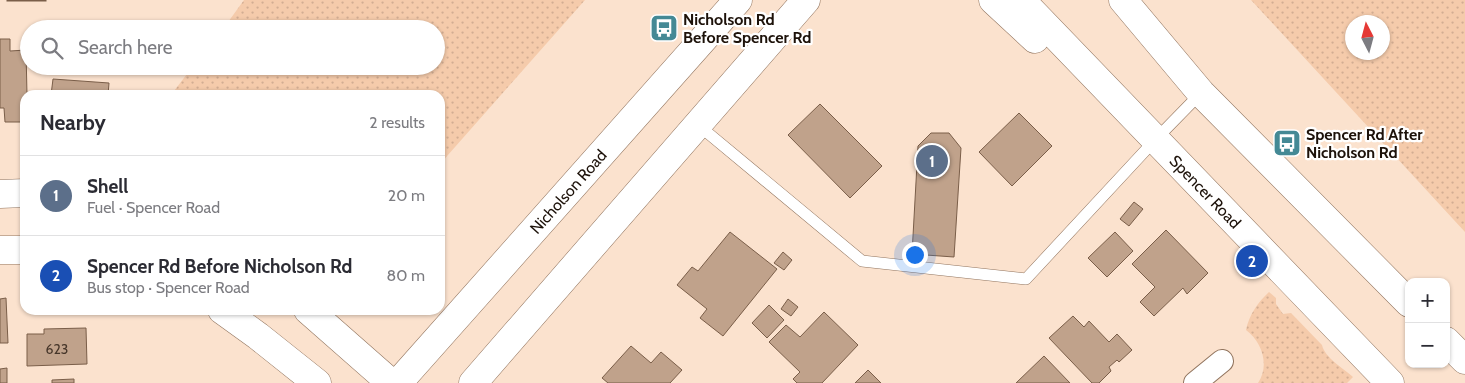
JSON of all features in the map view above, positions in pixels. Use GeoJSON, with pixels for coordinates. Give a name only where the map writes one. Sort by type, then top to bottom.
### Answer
{"type":"FeatureCollection","features":[{"type":"Feature","properties":{"kind":"main road","name":"Nicholson Road"},"geometry":{"type":"LineString","coordinates":[[398,383],[738,0]]}},
{"type":"Feature","properties":{"kind":"main road"},"geometry":{"type":"LineString","coordinates":[[474,383],[806,0]]}},
{"type":"Feature","properties":{"kind":"main road"},"geometry":{"type":"LineString","coordinates":[[993,0],[1068,70],[1156,139]]}},
{"type":"Feature","properties":{"kind":"main road","name":"Spencer Road"},"geometry":{"type":"LineString","coordinates":[[1022,0],[1390,383]]}},
{"type":"Feature","properties":{"kind":"main road"},"geometry":{"type":"LineString","coordinates":[[1123,0],[1201,93],[1405,299]]}},
{"type":"Feature","properties":{"kind":"main road"},"geometry":{"type":"LineString","coordinates":[[0,194],[20,193]]}},
{"type":"Feature","properties":{"kind":"main road"},"geometry":{"type":"LineString","coordinates":[[0,250],[20,250]]}},
{"type":"Feature","properties":{"kind":"main road"},"geometry":{"type":"LineString","coordinates":[[229,315],[317,383]]}},
{"type":"Feature","properties":{"kind":"main road"},"geometry":{"type":"LineString","coordinates":[[314,315],[391,383]]}},
{"type":"Feature","properties":{"kind":"main road"},"geometry":{"type":"LineString","coordinates":[[1450,345],[1465,360]]}},
{"type":"Feature","properties":{"kind":"street"},"geometry":{"type":"LineString","coordinates":[[1195,383],[1222,361]]}},
{"type":"Feature","properties":{"kind":"lane"},"geometry":{"type":"LineString","coordinates":[[697,124],[862,261],[1026,279],[1201,93]]}},
{"type":"Feature","properties":{"kind":"shaded area"},"geometry":{"type":"Polygon","coordinates":[[[244,0],[585,0],[445,158],[445,90],[175,90],[186,75],[445,75],[445,20],[230,20],[244,0]]]}},
{"type":"Feature","properties":{"kind":"shaded area"},"geometry":{"type":"Polygon","coordinates":[[[1251,0],[1465,0],[1465,232],[1251,0]]]}},
{"type":"Feature","properties":{"kind":"shaded area"},"geometry":{"type":"Polygon","coordinates":[[[1269,292],[1276,298],[1276,304],[1283,314],[1291,313],[1322,345],[1330,358],[1353,377],[1347,383],[1258,383],[1262,376],[1263,354],[1252,335],[1246,330],[1254,309],[1269,292]]]}},
{"type":"Feature","properties":{"kind":"building"},"geometry":{"type":"Polygon","coordinates":[[[46,0],[46,1],[7,1],[46,0]]]}},
{"type":"Feature","properties":{"kind":"building"},"geometry":{"type":"Polygon","coordinates":[[[0,39],[10,39],[10,51],[20,50],[20,75],[27,75],[27,90],[20,90],[20,122],[5,122],[4,108],[0,108],[0,39]]]}},
{"type":"Feature","properties":{"kind":"building"},"geometry":{"type":"Polygon","coordinates":[[[53,79],[109,83],[108,90],[52,90],[53,79]]]}},
{"type":"Feature","properties":{"kind":"building"},"geometry":{"type":"Polygon","coordinates":[[[820,104],[882,166],[850,198],[788,135],[820,104]]]}},
{"type":"Feature","properties":{"kind":"building"},"geometry":{"type":"Polygon","coordinates":[[[1019,113],[1052,146],[1012,186],[979,152],[1019,113]]]}},
{"type":"Feature","properties":{"kind":"building"},"geometry":{"type":"Polygon","coordinates":[[[931,133],[949,133],[961,148],[954,257],[912,254],[918,146],[931,133]]]}},
{"type":"Feature","properties":{"kind":"building"},"geometry":{"type":"Polygon","coordinates":[[[1134,202],[1143,209],[1129,226],[1120,219],[1134,202]]]}},
{"type":"Feature","properties":{"kind":"building"},"geometry":{"type":"Polygon","coordinates":[[[1166,230],[1208,273],[1187,294],[1183,288],[1154,316],[1140,302],[1155,287],[1132,264],[1166,230]]]}},
{"type":"Feature","properties":{"kind":"building"},"geometry":{"type":"Polygon","coordinates":[[[730,232],[777,269],[723,336],[700,318],[707,309],[677,285],[692,267],[698,271],[730,232]]]}},
{"type":"Feature","properties":{"kind":"building"},"geometry":{"type":"Polygon","coordinates":[[[1115,232],[1133,251],[1107,277],[1088,258],[1115,232]]]}},
{"type":"Feature","properties":{"kind":"building"},"geometry":{"type":"Polygon","coordinates":[[[783,252],[792,260],[784,270],[774,263],[783,252]]]}},
{"type":"Feature","properties":{"kind":"building"},"geometry":{"type":"Polygon","coordinates":[[[6,298],[8,343],[0,343],[0,299],[6,298]]]}},
{"type":"Feature","properties":{"kind":"building"},"geometry":{"type":"Polygon","coordinates":[[[788,299],[798,307],[791,316],[781,309],[788,299]]]}},
{"type":"Feature","properties":{"kind":"building"},"geometry":{"type":"Polygon","coordinates":[[[769,305],[784,320],[767,338],[752,323],[769,305]]]}},
{"type":"Feature","properties":{"kind":"building"},"geometry":{"type":"Polygon","coordinates":[[[824,312],[858,345],[822,383],[797,383],[793,379],[800,372],[769,342],[786,325],[800,337],[824,312]]]}},
{"type":"Feature","properties":{"kind":"building"},"geometry":{"type":"Polygon","coordinates":[[[1073,316],[1084,327],[1089,321],[1109,342],[1117,334],[1132,350],[1119,362],[1117,360],[1109,367],[1111,371],[1099,383],[1092,383],[1049,338],[1073,316]]]}},
{"type":"Feature","properties":{"kind":"building"},"geometry":{"type":"Polygon","coordinates":[[[86,328],[87,364],[27,366],[27,334],[44,334],[44,329],[86,328]]]}},
{"type":"Feature","properties":{"kind":"building"},"geometry":{"type":"Polygon","coordinates":[[[631,346],[651,363],[661,352],[682,370],[670,383],[608,383],[602,378],[631,346]]]}},
{"type":"Feature","properties":{"kind":"building"},"geometry":{"type":"Polygon","coordinates":[[[1044,356],[1070,383],[1016,383],[1044,356]]]}},
{"type":"Feature","properties":{"kind":"building"},"geometry":{"type":"Polygon","coordinates":[[[7,368],[7,383],[0,383],[0,369],[7,368]]]}},
{"type":"Feature","properties":{"kind":"building"},"geometry":{"type":"Polygon","coordinates":[[[868,370],[881,383],[855,383],[868,370]]]}},
{"type":"Feature","properties":{"kind":"building"},"geometry":{"type":"Polygon","coordinates":[[[74,379],[74,383],[52,383],[52,380],[74,379]]]}},
{"type":"Feature","properties":{"kind":"place","name":"Nicholson Rd Before Spencer Rd"},"geometry":{"type":"Point","coordinates":[664,28]}},
{"type":"Feature","properties":{"kind":"place","name":"Spencer Rd After Nicholson Rd"},"geometry":{"type":"Point","coordinates":[1287,143]}},
{"type":"Feature","properties":{"kind":"place","name":"Shell"},"geometry":{"type":"Point","coordinates":[932,161]}},
{"type":"Feature","properties":{"kind":"place","name":"Spencer Rd Before Nicholson Rd"},"geometry":{"type":"Point","coordinates":[1252,261]}}]}
